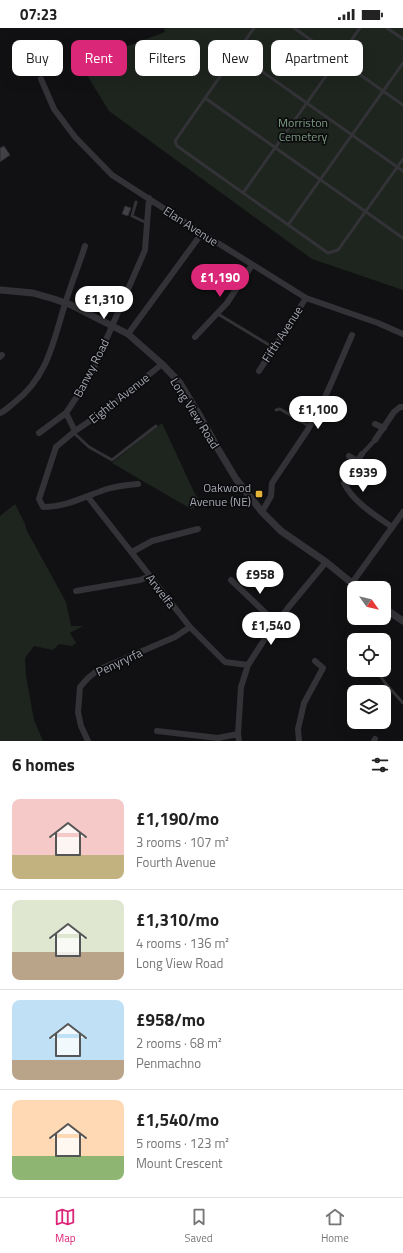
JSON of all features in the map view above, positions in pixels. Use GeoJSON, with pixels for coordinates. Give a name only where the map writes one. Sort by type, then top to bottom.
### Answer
{"type":"FeatureCollection","features":[{"type":"Feature","properties":{"kind":"street","name":"Elan Avenue"},"geometry":{"type":"LineString","coordinates":[[41,79],[54,109],[76,137],[112,175],[306,298],[378,323],[403,334]]}},
{"type":"Feature","properties":{"kind":"street","name":"Banwy Road"},"geometry":{"type":"LineString","coordinates":[[39,433],[66,413],[93,370],[145,250],[149,198]]}},
{"type":"Feature","properties":{"kind":"street"},"geometry":{"type":"LineString","coordinates":[[128,334],[202,233]]}},
{"type":"Feature","properties":{"kind":"street"},"geometry":{"type":"LineString","coordinates":[[0,414],[20,398],[35,383],[45,365],[85,246]]}},
{"type":"Feature","properties":{"kind":"street"},"geometry":{"type":"LineString","coordinates":[[195,337],[227,303],[252,264]]}},
{"type":"Feature","properties":{"kind":"street","name":"Long View Road"},"geometry":{"type":"LineString","coordinates":[[0,290],[33,293],[65,303],[128,334],[162,364],[180,383],[236,479],[262,512],[281,531],[326,562],[349,581]]}},
{"type":"Feature","properties":{"kind":"street","name":"Fifth Avenue"},"geometry":{"type":"LineString","coordinates":[[259,371],[306,298]]}},
{"type":"Feature","properties":{"kind":"street"},"geometry":{"type":"LineString","coordinates":[[262,512],[271,496],[272,483],[310,426],[330,386],[352,335]]}},
{"type":"Feature","properties":{"kind":"street","name":"Eighth Avenue"},"geometry":{"type":"LineString","coordinates":[[88,497],[52,507],[44,507],[39,500],[56,447],[74,432],[106,410],[162,364]]}},
{"type":"Feature","properties":{"kind":"street"},"geometry":{"type":"LineString","coordinates":[[392,527],[373,514],[352,496],[344,483],[362,454],[375,440],[394,412],[400,407],[403,407]]}},
{"type":"Feature","properties":{"kind":"street"},"geometry":{"type":"LineString","coordinates":[[66,413],[74,432]]}},
{"type":"Feature","properties":{"kind":"street"},"geometry":{"type":"LineString","coordinates":[[375,424],[384,428]]}},
{"type":"Feature","properties":{"kind":"street"},"geometry":{"type":"LineString","coordinates":[[349,456],[358,461]]}},
{"type":"Feature","properties":{"kind":"street"},"geometry":{"type":"LineString","coordinates":[[88,497],[108,489],[138,484]]}},
{"type":"Feature","properties":{"kind":"street","name":"Arwelfa"},"geometry":{"type":"LineString","coordinates":[[88,497],[190,628],[226,662],[248,665]]}},
{"type":"Feature","properties":{"kind":"street"},"geometry":{"type":"LineString","coordinates":[[358,581],[403,512]]}},
{"type":"Feature","properties":{"kind":"street"},"geometry":{"type":"LineString","coordinates":[[132,552],[152,542],[198,529]]}},
{"type":"Feature","properties":{"kind":"street"},"geometry":{"type":"LineString","coordinates":[[239,741],[238,734],[241,687],[248,665],[276,623],[326,562]]}},
{"type":"Feature","properties":{"kind":"street"},"geometry":{"type":"LineString","coordinates":[[76,591],[140,580],[150,576]]}},
{"type":"Feature","properties":{"kind":"street"},"geometry":{"type":"LineString","coordinates":[[231,580],[276,623]]}},
{"type":"Feature","properties":{"kind":"street"},"geometry":{"type":"LineString","coordinates":[[391,613],[403,621]]}},
{"type":"Feature","properties":{"kind":"street","name":"Penyryrfa"},"geometry":{"type":"LineString","coordinates":[[88,741],[81,726],[78,712],[80,687],[88,678],[98,670],[175,637],[190,628]]}},
{"type":"Feature","properties":{"kind":"street"},"geometry":{"type":"LineString","coordinates":[[299,741],[298,729],[304,703],[323,668],[315,661]]}},
{"type":"Feature","properties":{"kind":"street"},"geometry":{"type":"LineString","coordinates":[[157,732],[218,738],[238,734]]}},
{"type":"Feature","properties":{"kind":"lane"},"geometry":{"type":"LineString","coordinates":[[245,40],[254,28]]}},
{"type":"Feature","properties":{"kind":"lane"},"geometry":{"type":"LineString","coordinates":[[294,28],[311,40]]}},
{"type":"Feature","properties":{"kind":"lane"},"geometry":{"type":"LineString","coordinates":[[351,40],[360,28]]}},
{"type":"Feature","properties":{"kind":"lane"},"geometry":{"type":"LineString","coordinates":[[387,28],[403,39]]}},
{"type":"Feature","properties":{"kind":"lane"},"geometry":{"type":"LineString","coordinates":[[288,225],[403,63]]}},
{"type":"Feature","properties":{"kind":"lane"},"geometry":{"type":"LineString","coordinates":[[263,72],[403,171]]}},
{"type":"Feature","properties":{"kind":"lane"},"geometry":{"type":"LineString","coordinates":[[220,76],[175,141],[177,146],[328,253],[338,250],[403,159]]}},
{"type":"Feature","properties":{"kind":"lane"},"geometry":{"type":"LineString","coordinates":[[243,193],[326,76]]}},
{"type":"Feature","properties":{"kind":"lane"},"geometry":{"type":"LineString","coordinates":[[362,76],[403,104]]}},
{"type":"Feature","properties":{"kind":"lane"},"geometry":{"type":"LineString","coordinates":[[205,98],[403,238]]}},
{"type":"Feature","properties":{"kind":"lane"},"geometry":{"type":"LineString","coordinates":[[136,202],[132,216],[147,223]]}},
{"type":"Feature","properties":{"kind":"lane"},"geometry":{"type":"LineString","coordinates":[[218,314],[274,348]]}},
{"type":"Feature","properties":{"kind":"lane"},"geometry":{"type":"LineString","coordinates":[[276,410],[280,409],[310,426]]}},
{"type":"Feature","properties":{"kind":"lane"},"geometry":{"type":"LineString","coordinates":[[74,432],[89,447],[112,460],[156,426]]}},
{"type":"Feature","properties":{"kind":"lane"},"geometry":{"type":"LineString","coordinates":[[381,677],[403,703]]}},
{"type":"Feature","properties":{"kind":"green space","name":"Morriston Cemetery"},"geometry":{"type":"Polygon","coordinates":[[[164,28],[403,28],[403,290],[312,259],[109,111],[87,76],[127,76],[127,46],[135,43],[135,76],[200,76],[200,40],[144,40],[165,32],[164,28]]]}},
{"type":"Feature","properties":{"kind":"green space"},"geometry":{"type":"Polygon","coordinates":[[[162,423],[194,492],[201,503],[191,509],[112,463],[162,423]]]}},
{"type":"Feature","properties":{"kind":"green space"},"geometry":{"type":"Polygon","coordinates":[[[15,504],[27,531],[66,602],[71,626],[83,626],[70,633],[76,643],[72,646],[59,644],[53,650],[34,646],[25,658],[26,676],[34,720],[43,741],[0,741],[0,516],[15,504]]]}},
{"type":"Feature","properties":{"kind":"building"},"geometry":{"type":"Polygon","coordinates":[[[4,146],[10,155],[0,162],[0,148],[4,146]]]}},
{"type":"Feature","properties":{"kind":"building"},"geometry":{"type":"Polygon","coordinates":[[[125,206],[131,208],[128,216],[122,214],[125,206]]]}},
{"type":"Feature","properties":{"kind":"place","name":"Oakwood Avenue (NE)"},"geometry":{"type":"Point","coordinates":[259,494]}}]}
